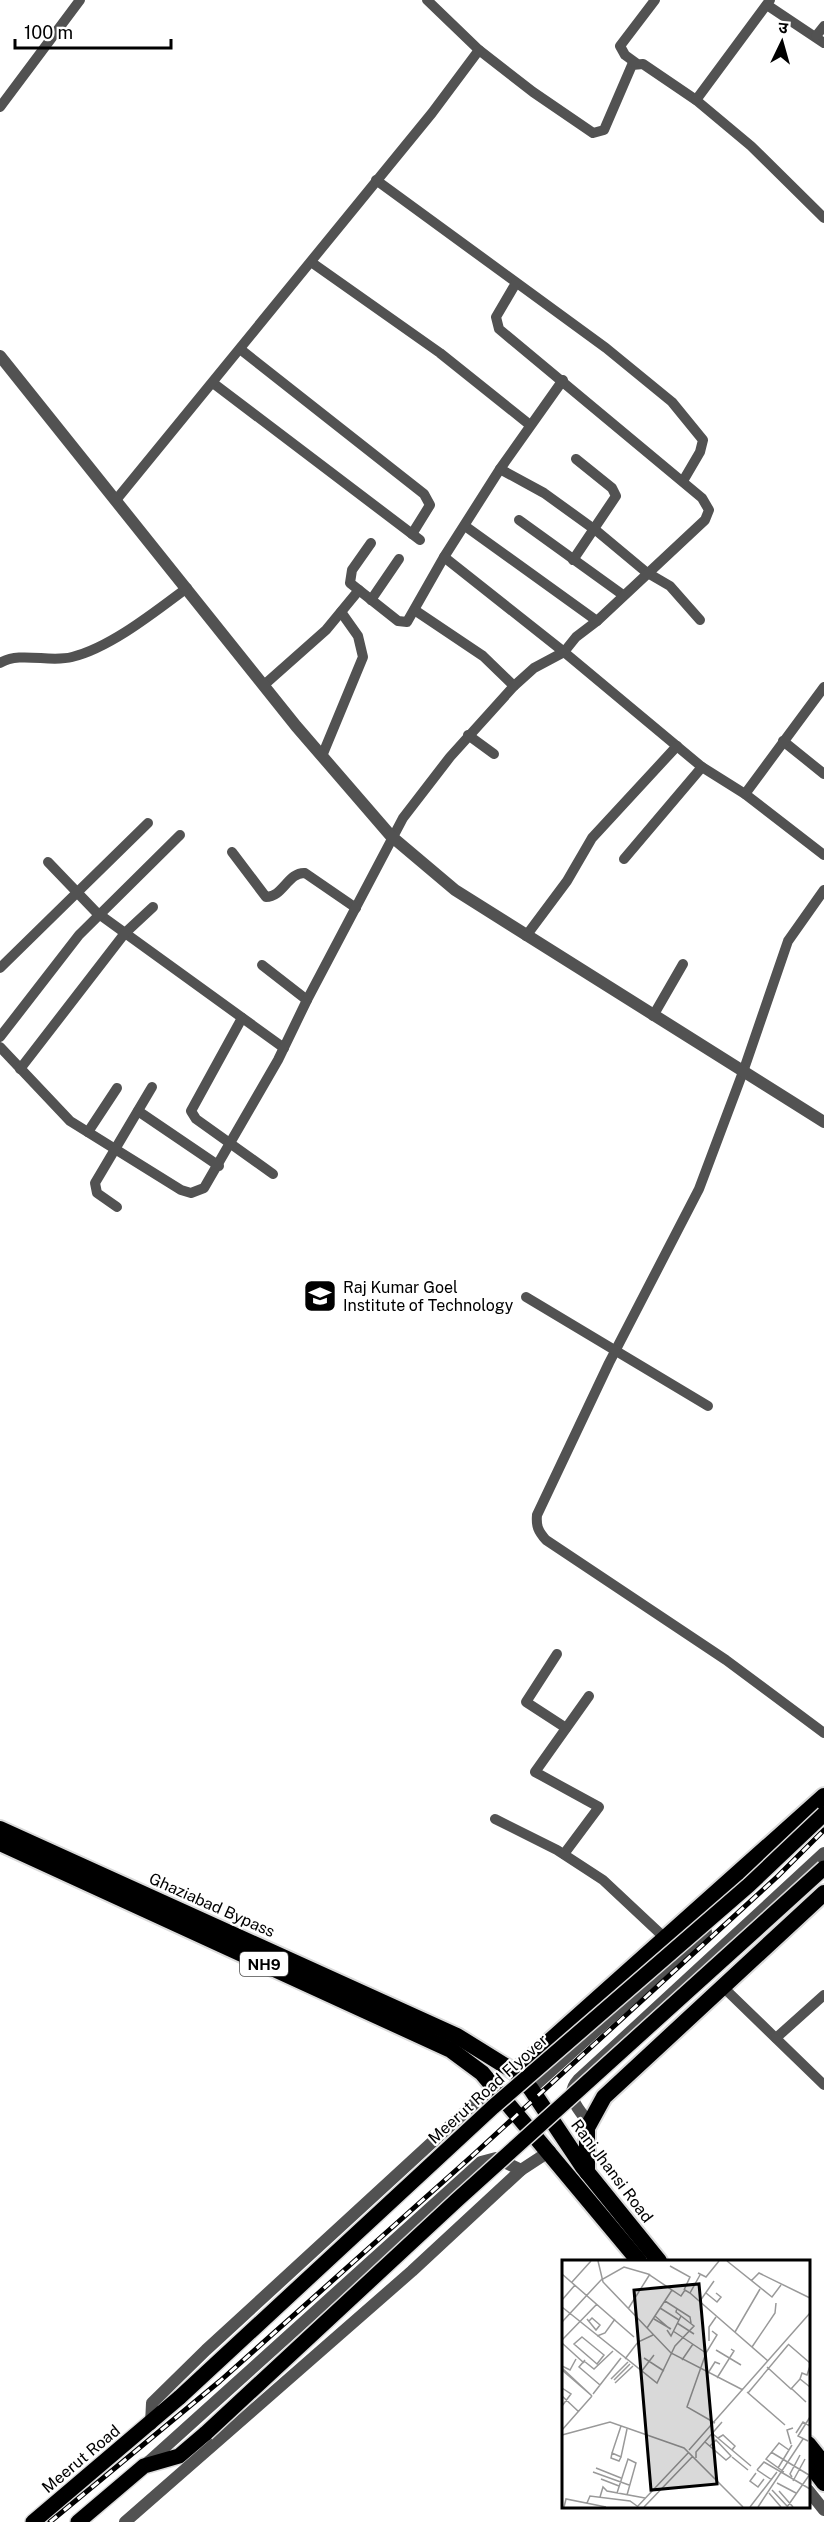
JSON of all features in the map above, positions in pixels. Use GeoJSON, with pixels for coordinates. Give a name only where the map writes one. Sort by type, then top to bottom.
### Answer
{"type":"FeatureCollection","features":[{"type":"Feature","properties":{"kind":"highway"},"geometry":{"type":"LineString","coordinates":[[514,2072],[824,1796]]}},
{"type":"Feature","properties":{"kind":"highway","name":"Ghaziabad Bypass"},"geometry":{"type":"LineString","coordinates":[[0,1829],[457,2036],[514,2072],[531,2089]]}},
{"type":"Feature","properties":{"kind":"highway","name":"Ghaziabad Bypass"},"geometry":{"type":"LineString","coordinates":[[0,1843],[451,2050],[471,2062],[550,2151]]}},
{"type":"Feature","properties":{"kind":"highway"},"geometry":{"type":"LineString","coordinates":[[587,2172],[585,2139],[589,2123],[597,2106],[611,2089],[824,1893]]}},
{"type":"Feature","properties":{"kind":"highway"},"geometry":{"type":"LineString","coordinates":[[542,2045],[561,2062]]}},
{"type":"Feature","properties":{"kind":"highway","name":"Rani Jhansi Road"},"geometry":{"type":"LineString","coordinates":[[531,2089],[587,2172],[646,2245]]}},
{"type":"Feature","properties":{"kind":"highway","name":"NH9"},"geometry":{"type":"LineString","coordinates":[[550,2151],[627,2253]]}},
{"type":"Feature","properties":{"kind":"highway","name":"NH9"},"geometry":{"type":"LineString","coordinates":[[646,2245],[658,2260]]}},
{"type":"Feature","properties":{"kind":"highway"},"geometry":{"type":"LineString","coordinates":[[809,2446],[824,2464]]}},
{"type":"Feature","properties":{"kind":"highway"},"geometry":{"type":"LineString","coordinates":[[809,2464],[824,2483]]}},
{"type":"Feature","properties":{"kind":"main road","name":"Meerut Road Flyover"},"geometry":{"type":"LineString","coordinates":[[151,2424],[493,2107],[740,1892],[824,1814]]}},
{"type":"Feature","properties":{"kind":"main road"},"geometry":{"type":"LineString","coordinates":[[78,2522],[144,2466],[179,2456],[206,2433],[457,2200],[824,1868]]}},
{"type":"Feature","properties":{"kind":"main road","name":"Meerut Road"},"geometry":{"type":"LineString","coordinates":[[33,2522],[151,2424]]}},
{"type":"Feature","properties":{"kind":"street"},"geometry":{"type":"LineString","coordinates":[[0,107],[80,0]]}},
{"type":"Feature","properties":{"kind":"street"},"geometry":{"type":"LineString","coordinates":[[427,0],[479,50],[580,126],[598,133],[604,130],[629,71],[636,63]]}},
{"type":"Feature","properties":{"kind":"street"},"geometry":{"type":"LineString","coordinates":[[655,0],[620,46],[625,56],[636,63],[650,67],[696,100],[820,204],[824,218]]}},
{"type":"Feature","properties":{"kind":"street"},"geometry":{"type":"LineString","coordinates":[[696,100],[768,2],[820,39],[824,26]]}},
{"type":"Feature","properties":{"kind":"street"},"geometry":{"type":"LineString","coordinates":[[116,500],[432,113],[479,50]]}},
{"type":"Feature","properties":{"kind":"street"},"geometry":{"type":"LineString","coordinates":[[376,180],[516,283],[556,309],[672,402],[700,434],[703,446],[682,481]]}},
{"type":"Feature","properties":{"kind":"street"},"geometry":{"type":"LineString","coordinates":[[311,262],[440,353],[530,426]]}},
{"type":"Feature","properties":{"kind":"street"},"geometry":{"type":"LineString","coordinates":[[0,1047],[56,1109],[88,1132],[181,1190],[191,1193],[204,1188],[219,1166],[284,1048],[391,837],[468,735],[514,687],[534,668],[564,652],[576,637],[597,621],[708,514],[707,505],[682,481],[499,329],[496,323],[499,309],[516,283]]}},
{"type":"Feature","properties":{"kind":"street"},"geometry":{"type":"LineString","coordinates":[[213,383],[416,537],[430,505],[424,494],[240,349]]}},
{"type":"Feature","properties":{"kind":"street"},"geometry":{"type":"LineString","coordinates":[[0,356],[264,685],[391,837],[455,890],[824,1122]]}},
{"type":"Feature","properties":{"kind":"street"},"geometry":{"type":"LineString","coordinates":[[371,543],[350,577],[350,583],[398,621],[407,622],[416,611],[444,557],[500,469],[563,380]]}},
{"type":"Feature","properties":{"kind":"street"},"geometry":{"type":"LineString","coordinates":[[573,560],[615,501],[616,492],[576,459]]}},
{"type":"Feature","properties":{"kind":"street"},"geometry":{"type":"LineString","coordinates":[[500,469],[544,493],[594,529],[646,572],[670,586],[700,620]]}},
{"type":"Feature","properties":{"kind":"street"},"geometry":{"type":"LineString","coordinates":[[519,520],[623,595]]}},
{"type":"Feature","properties":{"kind":"street"},"geometry":{"type":"LineString","coordinates":[[465,525],[597,621]]}},
{"type":"Feature","properties":{"kind":"street"},"geometry":{"type":"LineString","coordinates":[[444,557],[564,652],[702,767],[745,794],[824,855]]}},
{"type":"Feature","properties":{"kind":"street"},"geometry":{"type":"LineString","coordinates":[[371,600],[399,560]]}},
{"type":"Feature","properties":{"kind":"street"},"geometry":{"type":"LineString","coordinates":[[0,663],[12,658],[43,660],[76,657],[132,627],[187,588]]}},
{"type":"Feature","properties":{"kind":"street"},"geometry":{"type":"LineString","coordinates":[[264,685],[326,630],[359,590]]}},
{"type":"Feature","properties":{"kind":"street"},"geometry":{"type":"LineString","coordinates":[[416,611],[483,656],[514,687]]}},
{"type":"Feature","properties":{"kind":"street"},"geometry":{"type":"LineString","coordinates":[[322,756],[363,657],[358,636],[341,612]]}},
{"type":"Feature","properties":{"kind":"street"},"geometry":{"type":"LineString","coordinates":[[745,794],[824,687]]}},
{"type":"Feature","properties":{"kind":"street"},"geometry":{"type":"LineString","coordinates":[[468,735],[494,754]]}},
{"type":"Feature","properties":{"kind":"street"},"geometry":{"type":"LineString","coordinates":[[783,741],[824,774]]}},
{"type":"Feature","properties":{"kind":"street"},"geometry":{"type":"LineString","coordinates":[[526,936],[567,881],[592,838],[677,746]]}},
{"type":"Feature","properties":{"kind":"street"},"geometry":{"type":"LineString","coordinates":[[624,860],[702,767]]}},
{"type":"Feature","properties":{"kind":"street"},"geometry":{"type":"LineString","coordinates":[[0,968],[148,823]]}},
{"type":"Feature","properties":{"kind":"street"},"geometry":{"type":"LineString","coordinates":[[0,1037],[99,914],[180,835]]}},
{"type":"Feature","properties":{"kind":"street"},"geometry":{"type":"LineString","coordinates":[[232,852],[266,897],[275,895],[296,874],[305,873],[356,908]]}},
{"type":"Feature","properties":{"kind":"street"},"geometry":{"type":"LineString","coordinates":[[48,862],[99,914],[284,1048]]}},
{"type":"Feature","properties":{"kind":"street"},"geometry":{"type":"LineString","coordinates":[[824,890],[788,940],[743,1072],[699,1189],[616,1351],[537,1515],[538,1532],[625,1594],[726,1660],[824,1733]]}},
{"type":"Feature","properties":{"kind":"street"},"geometry":{"type":"LineString","coordinates":[[20,1069],[126,933],[153,907]]}},
{"type":"Feature","properties":{"kind":"street"},"geometry":{"type":"LineString","coordinates":[[653,1016],[683,964]]}},
{"type":"Feature","properties":{"kind":"street"},"geometry":{"type":"LineString","coordinates":[[262,965],[307,1000]]}},
{"type":"Feature","properties":{"kind":"street"},"geometry":{"type":"LineString","coordinates":[[242,1018],[191,1111],[196,1119],[273,1174]]}},
{"type":"Feature","properties":{"kind":"street"},"geometry":{"type":"LineString","coordinates":[[117,1207],[97,1192],[94,1187],[114,1148],[152,1087]]}},
{"type":"Feature","properties":{"kind":"street"},"geometry":{"type":"LineString","coordinates":[[88,1132],[117,1088]]}},
{"type":"Feature","properties":{"kind":"street"},"geometry":{"type":"LineString","coordinates":[[138,1111],[219,1166]]}},
{"type":"Feature","properties":{"kind":"street"},"geometry":{"type":"LineString","coordinates":[[526,1297],[708,1406]]}},
{"type":"Feature","properties":{"kind":"street"},"geometry":{"type":"LineString","coordinates":[[557,1654],[526,1702],[566,1728]]}},
{"type":"Feature","properties":{"kind":"street"},"geometry":{"type":"LineString","coordinates":[[564,1854],[599,1807],[535,1772],[589,1696]]}},
{"type":"Feature","properties":{"kind":"street"},"geometry":{"type":"LineString","coordinates":[[495,1820],[564,1854],[603,1880],[666,1939]]}},
{"type":"Feature","properties":{"kind":"street"},"geometry":{"type":"LineString","coordinates":[[531,2089],[824,1822]]}},
{"type":"Feature","properties":{"kind":"street"},"geometry":{"type":"LineString","coordinates":[[589,2123],[576,2105],[571,2094],[571,2087],[824,1853]]}},
{"type":"Feature","properties":{"kind":"street"},"geometry":{"type":"LineString","coordinates":[[723,1987],[822,2078]]}},
{"type":"Feature","properties":{"kind":"street"},"geometry":{"type":"LineString","coordinates":[[776,2037],[824,1995]]}},
{"type":"Feature","properties":{"kind":"street"},"geometry":{"type":"LineString","coordinates":[[151,2424],[152,2403],[198,2358],[477,2101],[496,2088]]}},
{"type":"Feature","properties":{"kind":"street"},"geometry":{"type":"LineString","coordinates":[[125,2522],[412,2271],[521,2170],[550,2151]]}},
{"type":"Feature","properties":{"kind":"street"},"geometry":{"type":"LineString","coordinates":[[144,2466],[481,2162],[496,2158],[521,2170]]}},
{"type":"Feature","properties":{"kind":"street"},"geometry":{"type":"LineString","coordinates":[[646,2245],[668,2260]]}},
{"type":"Feature","properties":{"kind":"street"},"geometry":{"type":"LineString","coordinates":[[809,2434],[824,2453]]}},
{"type":"Feature","properties":{"kind":"street"},"geometry":{"type":"LineString","coordinates":[[809,2492],[824,2510]]}},
{"type":"Feature","properties":{"kind":"railway"},"geometry":{"type":"LineString","coordinates":[[50,2522],[220,2381],[472,2156],[778,1876],[824,1830]]}},
{"type":"Feature","properties":{"kind":"place","name":"Raj Kumar Goel Institute of Technology"},"geometry":{"type":"Point","coordinates":[320,1296]}}]}
